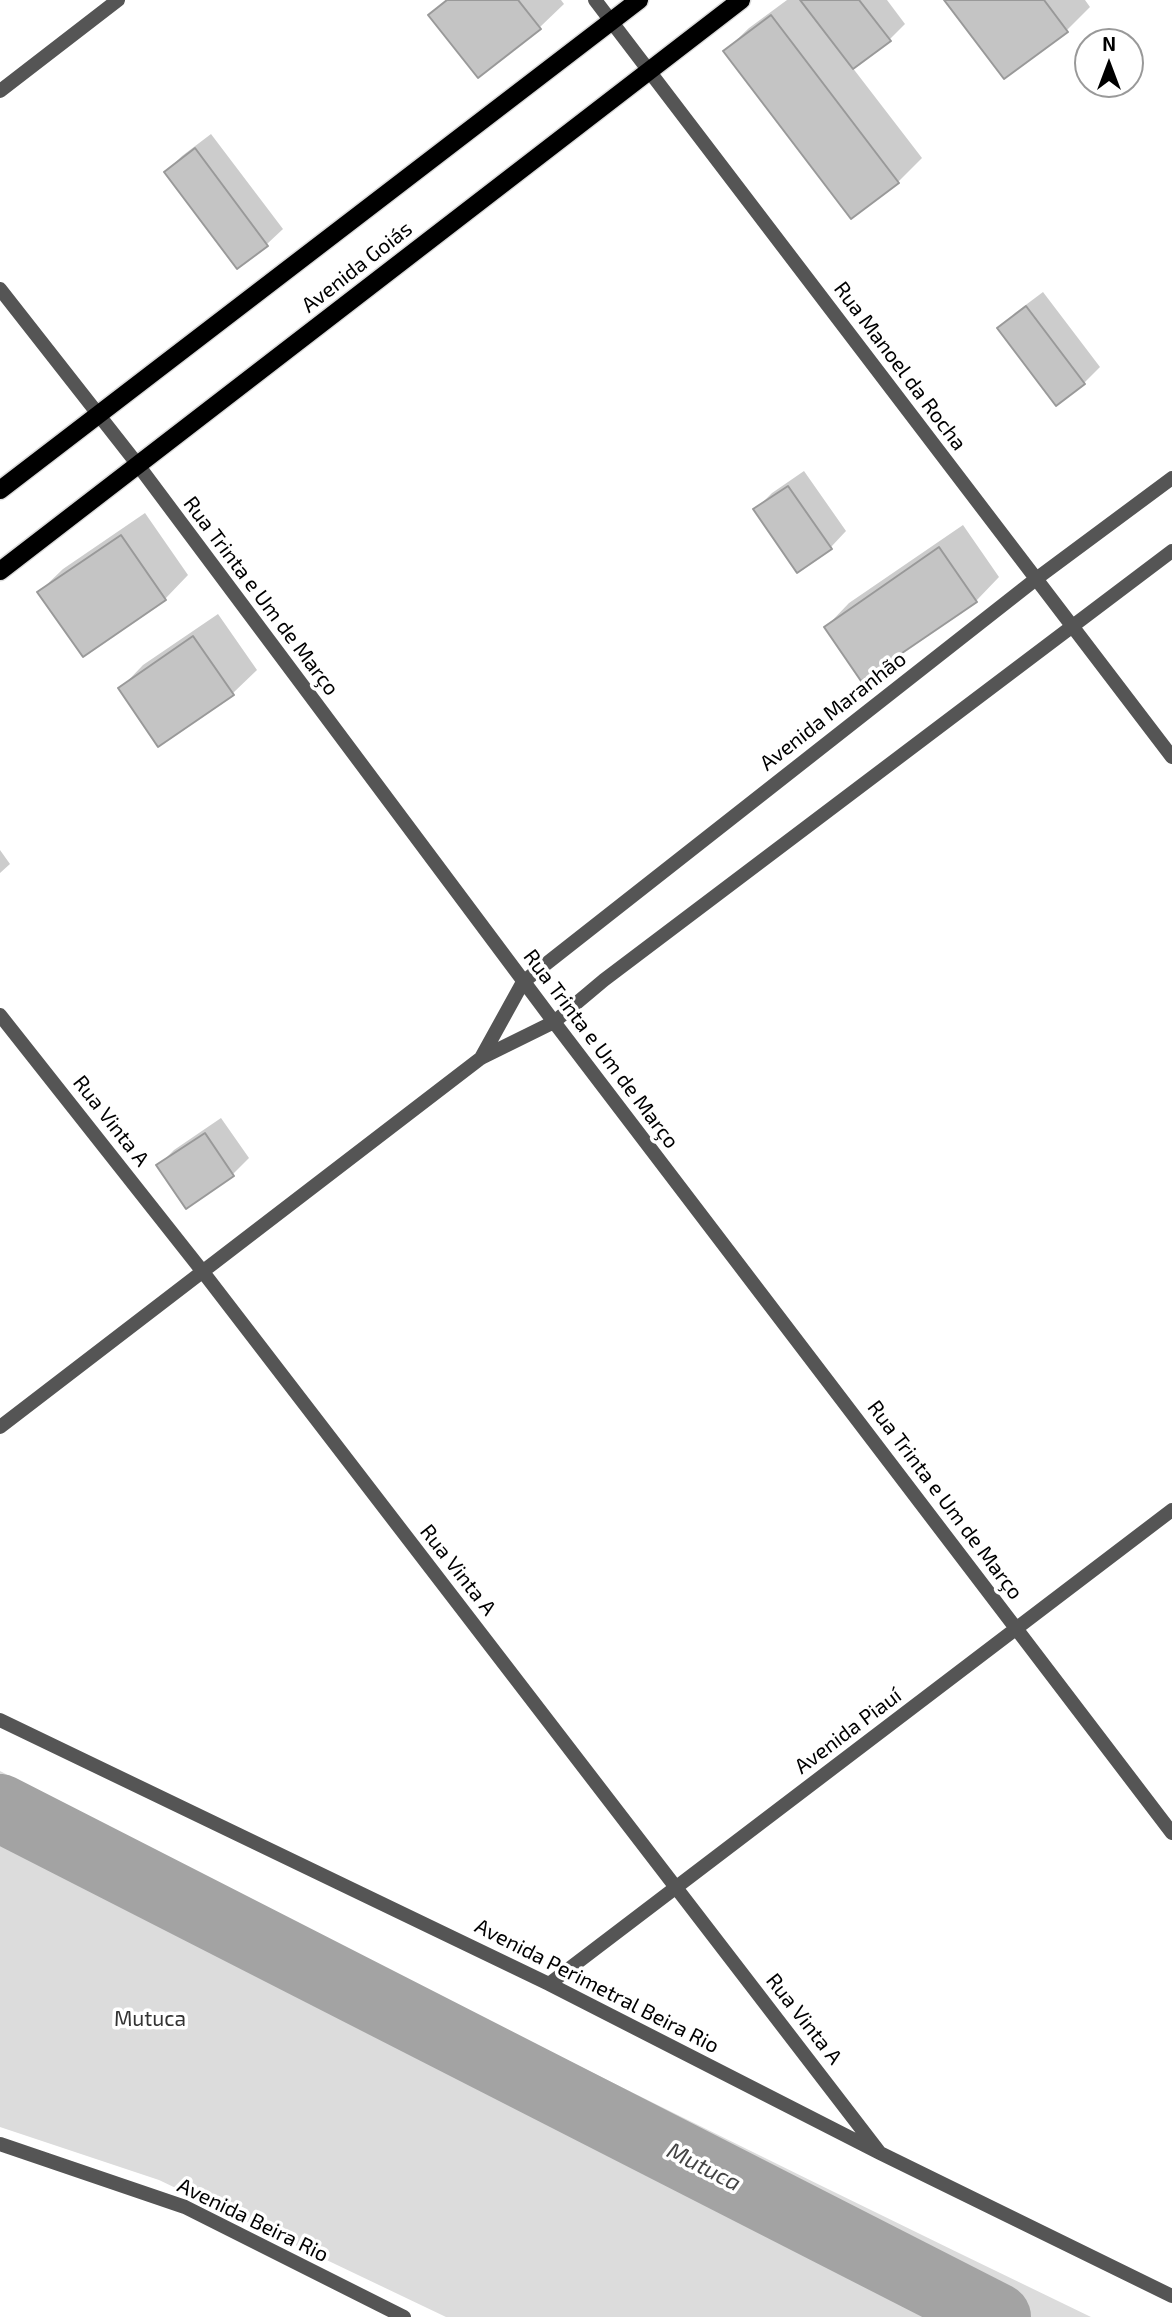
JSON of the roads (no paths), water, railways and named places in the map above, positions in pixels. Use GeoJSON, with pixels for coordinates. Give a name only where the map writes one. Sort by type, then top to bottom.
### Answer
{"type":"FeatureCollection","features":[{"type":"Feature","properties":{"kind":"main road","name":"Avenida Goiás"},"geometry":{"type":"LineString","coordinates":[[0,490],[639,0]]}},
{"type":"Feature","properties":{"kind":"main road","name":"Avenida Goiás"},"geometry":{"type":"LineString","coordinates":[[0,571],[741,0]]}},
{"type":"Feature","properties":{"kind":"street"},"geometry":{"type":"LineString","coordinates":[[0,91],[118,0]]}},
{"type":"Feature","properties":{"kind":"street","name":"Rua Manoel da Rocha"},"geometry":{"type":"LineString","coordinates":[[595,0],[1172,757]]}},
{"type":"Feature","properties":{"kind":"street","name":"Rua Trinta e Um de Março"},"geometry":{"type":"LineString","coordinates":[[0,289],[138,465],[523,982],[1172,1833]]}},
{"type":"Feature","properties":{"kind":"street","name":"Avenida Maranhão"},"geometry":{"type":"LineString","coordinates":[[523,982],[1036,579],[1172,478]]}},
{"type":"Feature","properties":{"kind":"street"},"geometry":{"type":"LineString","coordinates":[[0,1427],[481,1058],[554,1022],[615,971],[1172,551]]}},
{"type":"Feature","properties":{"kind":"street"},"geometry":{"type":"LineString","coordinates":[[481,1058],[523,982]]}},
{"type":"Feature","properties":{"kind":"street","name":"Rua Vinta A"},"geometry":{"type":"LineString","coordinates":[[0,1015],[203,1272],[880,2153]]}},
{"type":"Feature","properties":{"kind":"street","name":"Avenida Piauí"},"geometry":{"type":"LineString","coordinates":[[549,1984],[1172,1510]]}},
{"type":"Feature","properties":{"kind":"street","name":"Avenida Perimetral Beira Rio"},"geometry":{"type":"LineString","coordinates":[[0,1720],[549,1984],[880,2153],[1172,2296]]}},
{"type":"Feature","properties":{"kind":"street","name":"Avenida Beira Rio"},"geometry":{"type":"LineString","coordinates":[[0,2144],[185,2207],[404,2317]]}},
{"type":"Feature","properties":{"kind":"waterway","name":"Mutuca"},"geometry":{"type":"LineString","coordinates":[[0,1808],[997,2317]]}}]}
